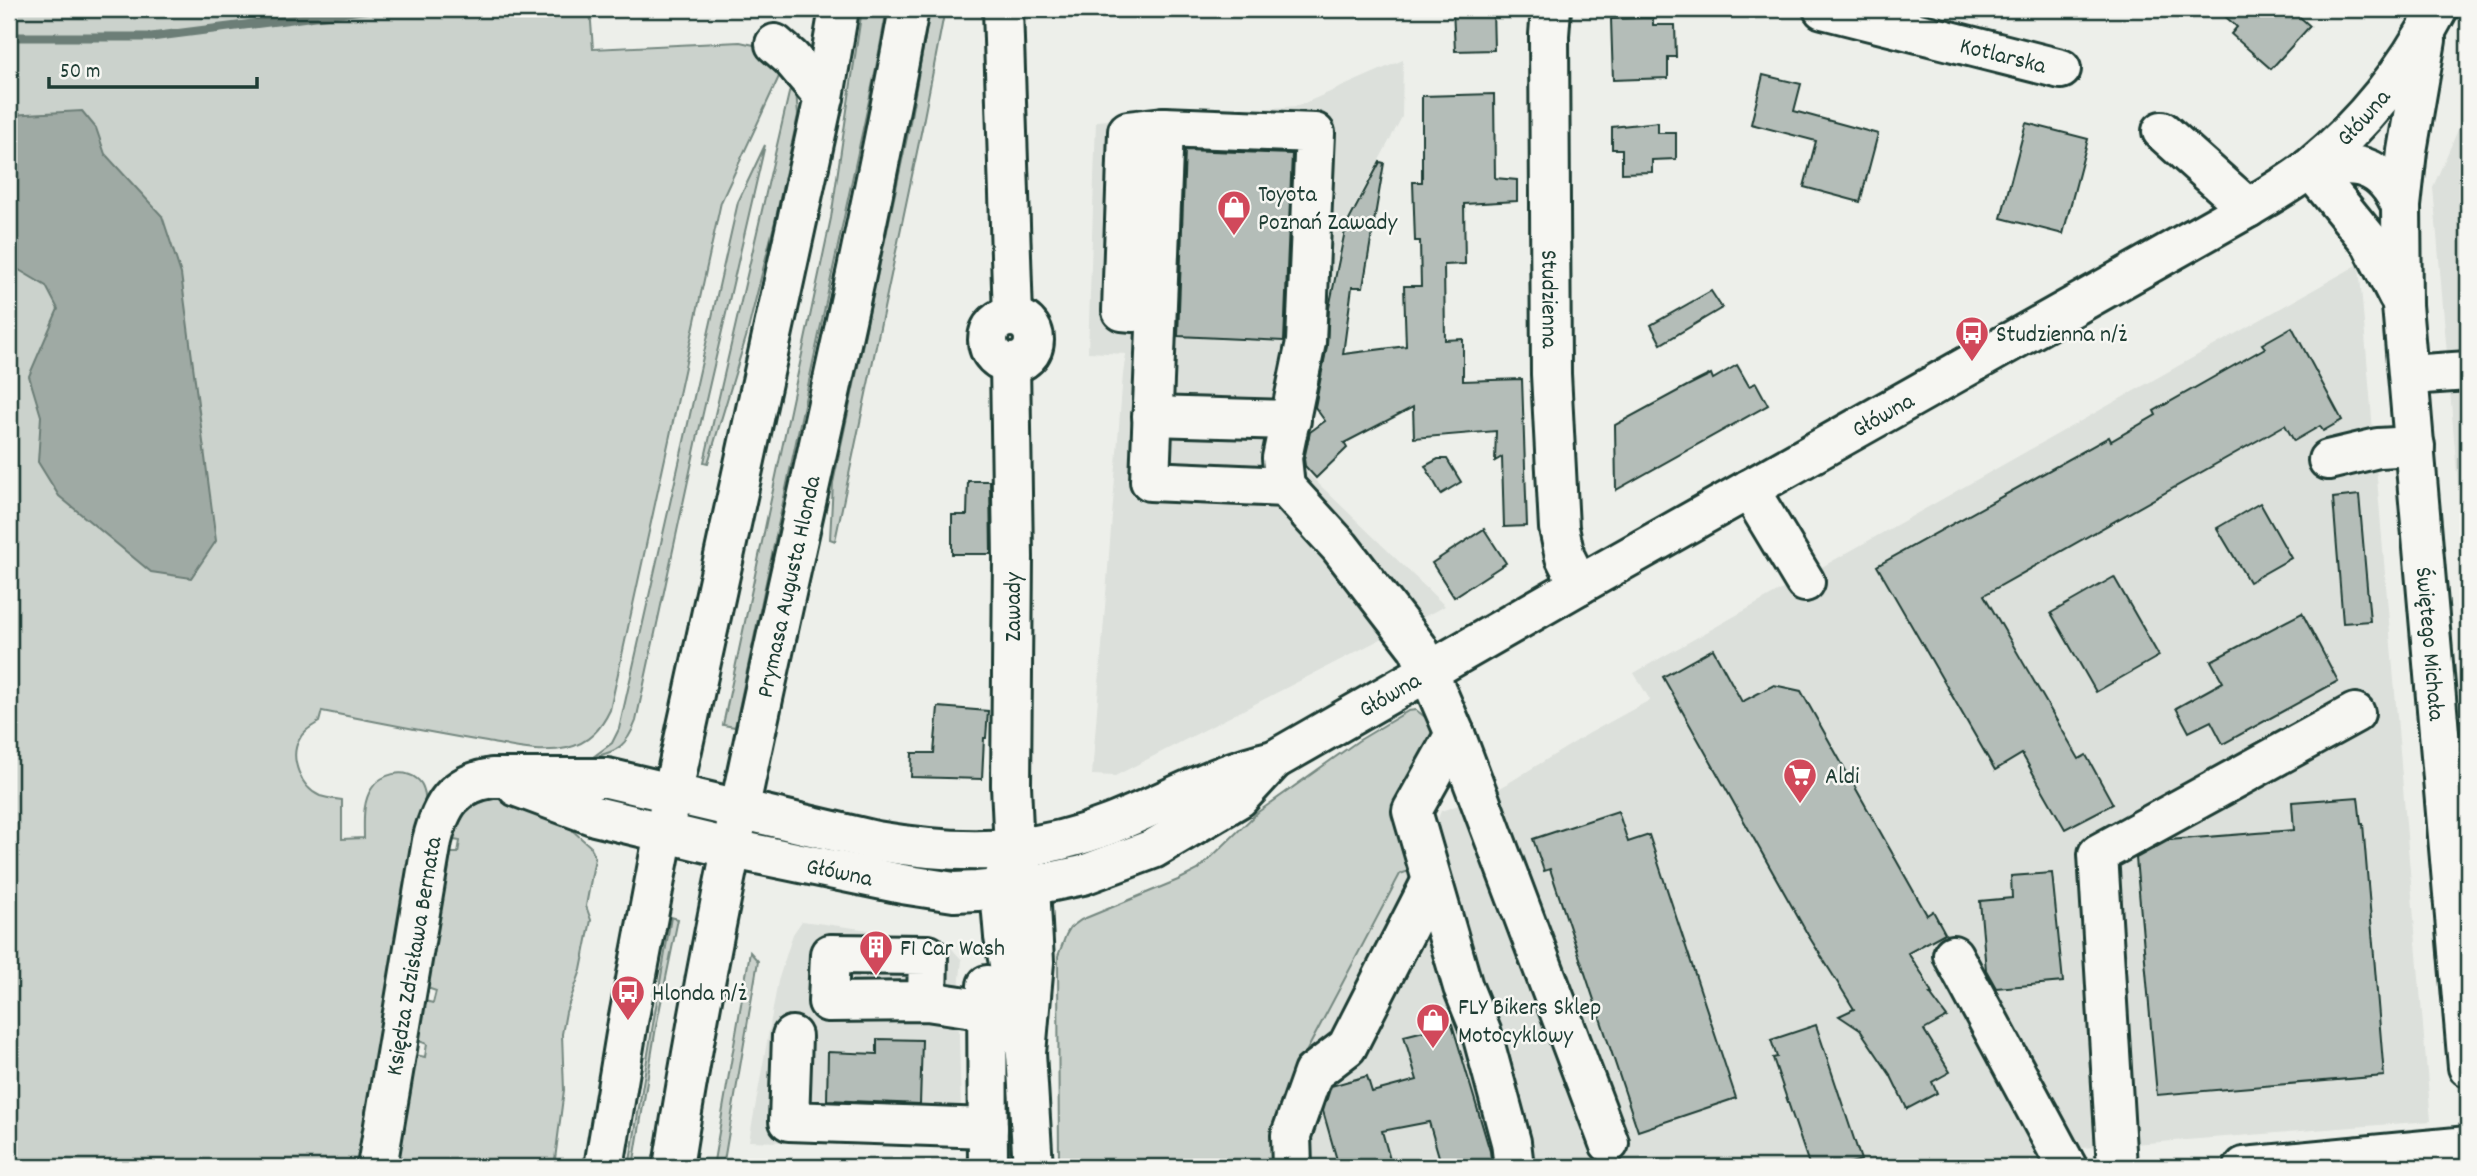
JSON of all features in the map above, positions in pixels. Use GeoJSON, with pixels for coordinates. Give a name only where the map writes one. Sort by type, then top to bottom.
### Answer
{"type":"FeatureCollection","features":[{"type":"Feature","properties":{"kind":"street"},"geometry":{"type":"LineString","coordinates":[[604,1167],[628,1021],[664,832],[824,97],[839,9]]}},
{"type":"Feature","properties":{"kind":"street","name":"Prymasa Augusta Hlonda"},"geometry":{"type":"LineString","coordinates":[[673,1167],[689,1062],[740,811],[867,224],[909,9]]}},
{"type":"Feature","properties":{"kind":"street","name":"Zawady"},"geometry":{"type":"LineString","coordinates":[[1003,9],[1013,317],[996,323],[990,330],[988,340],[995,357],[1010,363],[1013,556],[1011,763],[1015,888],[1034,962],[1026,1054],[1033,1167]]}},
{"type":"Feature","properties":{"kind":"street","name":"Studzienna"},"geometry":{"type":"LineString","coordinates":[[1551,9],[1551,361],[1558,515],[1565,557],[1579,585]]}},
{"type":"Feature","properties":{"kind":"street","name":"Kotlarska"},"geometry":{"type":"LineString","coordinates":[[1823,9],[2061,69]]}},
{"type":"Feature","properties":{"kind":"street","name":"Główna"},"geometry":{"type":"LineString","coordinates":[[672,795],[918,848],[956,852],[1014,850],[1089,833],[1220,775],[1274,760],[2248,208],[2310,168],[2369,110],[2401,69],[2433,18]]}},
{"type":"Feature","properties":{"kind":"street","name":"Świętego Michała"},"geometry":{"type":"LineString","coordinates":[[2433,18],[2407,151],[2401,206],[2402,305],[2468,1067]]}},
{"type":"Feature","properties":{"kind":"street"},"geometry":{"type":"LineString","coordinates":[[775,44],[791,58],[824,97]]}},
{"type":"Feature","properties":{"kind":"street"},"geometry":{"type":"LineString","coordinates":[[1164,127],[1150,481],[1285,487]]}},
{"type":"Feature","properties":{"kind":"street"},"geometry":{"type":"LineString","coordinates":[[1133,312],[1122,311],[1128,131],[1164,127],[1315,133],[1306,342],[1282,458],[1285,487],[1340,547],[1404,627],[1429,670],[1609,1143]]}},
{"type":"Feature","properties":{"kind":"street"},"geometry":{"type":"LineString","coordinates":[[2162,131],[2248,208]]}},
{"type":"Feature","properties":{"kind":"street"},"geometry":{"type":"LineString","coordinates":[[2310,168],[2334,164],[2360,166],[2387,180],[2401,206]]}},
{"type":"Feature","properties":{"kind":"street","name":"Świętego Michała"},"geometry":{"type":"LineString","coordinates":[[2310,168],[2371,243],[2402,305]]}},
{"type":"Feature","properties":{"kind":"street"},"geometry":{"type":"LineString","coordinates":[[2409,375],[2468,371]]}},
{"type":"Feature","properties":{"kind":"street"},"geometry":{"type":"LineString","coordinates":[[1152,416],[1291,420]]}},
{"type":"Feature","properties":{"kind":"street"},"geometry":{"type":"LineString","coordinates":[[2328,460],[2378,448],[2415,446]]}},
{"type":"Feature","properties":{"kind":"street"},"geometry":{"type":"LineString","coordinates":[[1749,489],[1805,582]]}},
{"type":"Feature","properties":{"kind":"street"},"geometry":{"type":"LineString","coordinates":[[2117,1167],[2098,853],[2356,713]]}},
{"type":"Feature","properties":{"kind":"street"},"geometry":{"type":"LineString","coordinates":[[1455,734],[1412,811],[1463,987],[1482,1034],[1511,1142],[1514,1167]]}},
{"type":"Feature","properties":{"kind":"street","name":"Główna"},"geometry":{"type":"LineString","coordinates":[[492,778],[595,816],[733,849],[954,892],[1015,888],[1083,875],[1153,849],[1239,798],[1274,760]]}},
{"type":"Feature","properties":{"kind":"street","name":"Księdza Zdzisława Bernata"},"geometry":{"type":"LineString","coordinates":[[377,1167],[436,823],[452,795],[470,783],[492,778],[607,778],[672,795]]}},
{"type":"Feature","properties":{"kind":"street"},"geometry":{"type":"LineString","coordinates":[[1292,1167],[1292,1135],[1313,1073],[1347,1046],[1431,882]]}},
{"type":"Feature","properties":{"kind":"street","name":"Zawady"},"geometry":{"type":"LineString","coordinates":[[1015,888],[991,951],[1026,1054]]}},
{"type":"Feature","properties":{"kind":"street"},"geometry":{"type":"LineString","coordinates":[[988,1167],[987,1010],[991,951]]}},
{"type":"Feature","properties":{"kind":"street"},"geometry":{"type":"LineString","coordinates":[[1953,955],[2067,1167]]}},
{"type":"Feature","properties":{"kind":"street"},"geometry":{"type":"LineString","coordinates":[[927,1001],[987,1010]]}},
{"type":"Feature","properties":{"kind":"street"},"geometry":{"type":"LineString","coordinates":[[792,1036],[789,1121],[988,1128]]}},
{"type":"Feature","properties":{"kind":"street"},"geometry":{"type":"LineString","coordinates":[[2244,1167],[2468,1146]]}},
{"type":"Feature","properties":{"kind":"shaded area"},"geometry":{"type":"Polygon","coordinates":[[[9,9],[590,9],[593,49],[740,42],[754,45],[783,68],[721,202],[610,710],[603,723],[588,739],[575,746],[537,750],[322,711],[319,722],[305,732],[296,747],[296,764],[307,786],[320,796],[342,800],[342,839],[364,838],[367,799],[381,779],[399,773],[411,776],[420,781],[425,794],[426,805],[363,1167],[9,1167],[9,9]]]}},
{"type":"Feature","properties":{"kind":"shaded area"},"geometry":{"type":"Polygon","coordinates":[[[862,9],[887,9],[735,727],[723,725],[831,218],[862,9]]]}},
{"type":"Feature","properties":{"kind":"shaded area"},"geometry":{"type":"Polygon","coordinates":[[[930,9],[945,9],[835,541],[830,539],[833,483],[909,128],[930,9]]]}},
{"type":"Feature","properties":{"kind":"shaded area"},"geometry":{"type":"Polygon","coordinates":[[[1403,60],[1402,117],[1344,226],[1294,460],[1445,606],[1115,776],[1092,775],[1126,354],[1088,352],[1096,121],[1298,106],[1403,60]]]}},
{"type":"Feature","properties":{"kind":"shaded area"},"geometry":{"type":"Polygon","coordinates":[[[792,80],[796,90],[798,115],[777,213],[747,334],[708,463],[704,462],[792,80]]]}},
{"type":"Feature","properties":{"kind":"shaded area"},"geometry":{"type":"Polygon","coordinates":[[[2468,107],[2468,605],[2433,187],[2468,107]]]}},
{"type":"Feature","properties":{"kind":"shaded area"},"geometry":{"type":"Polygon","coordinates":[[[82,111],[96,128],[105,154],[162,216],[181,274],[216,541],[191,578],[151,572],[59,496],[38,462],[41,416],[29,376],[58,309],[46,286],[9,264],[9,115],[82,111]]]}},
{"type":"Feature","properties":{"kind":"shaded area"},"geometry":{"type":"Polygon","coordinates":[[[765,145],[697,439],[636,721],[625,742],[609,753],[593,757],[612,743],[619,729],[738,202],[765,145]]]}},
{"type":"Feature","properties":{"kind":"shaded area"},"geometry":{"type":"Polygon","coordinates":[[[2359,264],[2431,1121],[2057,1150],[2055,1167],[1270,1167],[1305,1054],[1400,874],[1440,860],[1448,861],[1437,821],[1441,811],[1489,795],[1588,734],[1650,700],[1634,673],[2359,264]]]}},
{"type":"Feature","properties":{"kind":"shaded area"},"geometry":{"type":"Polygon","coordinates":[[[1416,710],[1429,720],[1435,738],[1412,870],[1400,874],[1305,1054],[1270,1167],[1059,1167],[1058,956],[1070,928],[1081,920],[1198,870],[1258,812],[1358,741],[1408,711],[1416,710]]]}},
{"type":"Feature","properties":{"kind":"shaded area"},"geometry":{"type":"Polygon","coordinates":[[[489,799],[502,799],[576,822],[573,831],[591,847],[595,858],[586,906],[591,920],[581,970],[566,1012],[562,1034],[564,1090],[554,1167],[393,1167],[411,1058],[416,1055],[425,1057],[427,1044],[419,1041],[415,1035],[425,1001],[433,1003],[436,991],[427,988],[423,983],[445,858],[452,853],[458,853],[460,841],[454,840],[448,834],[464,810],[489,799]]]}},
{"type":"Feature","properties":{"kind":"shaded area"},"geometry":{"type":"Polygon","coordinates":[[[671,917],[678,919],[656,1027],[633,1167],[629,1167],[671,917]]]}},
{"type":"Feature","properties":{"kind":"shaded area"},"geometry":{"type":"Polygon","coordinates":[[[802,921],[944,940],[962,960],[958,997],[962,1147],[749,1141],[778,981],[793,934],[802,921]]]}},
{"type":"Feature","properties":{"kind":"shaded area"},"geometry":{"type":"Polygon","coordinates":[[[750,952],[758,961],[723,1167],[713,1167],[750,952]]]}},
{"type":"Feature","properties":{"kind":"building"},"geometry":{"type":"Polygon","coordinates":[[[1453,9],[1493,9],[1494,50],[1455,51],[1453,9]]]}},
{"type":"Feature","properties":{"kind":"building"},"geometry":{"type":"Polygon","coordinates":[[[2217,9],[2291,9],[2310,26],[2271,69],[2231,34],[2237,27],[2217,9]]]}},
{"type":"Feature","properties":{"kind":"building"},"geometry":{"type":"Polygon","coordinates":[[[1653,18],[1653,25],[1675,25],[1676,57],[1668,57],[1668,78],[1613,80],[1611,19],[1653,18]]]}},
{"type":"Feature","properties":{"kind":"building"},"geometry":{"type":"Polygon","coordinates":[[[1763,75],[1801,84],[1794,111],[1878,134],[1860,202],[1804,187],[1816,141],[1751,124],[1763,75]]]}},
{"type":"Feature","properties":{"kind":"building"},"geometry":{"type":"Polygon","coordinates":[[[1494,94],[1495,178],[1517,180],[1517,201],[1464,204],[1465,264],[1444,265],[1445,340],[1463,339],[1463,381],[1522,379],[1527,526],[1504,527],[1502,457],[1495,461],[1496,431],[1414,438],[1413,407],[1344,443],[1347,448],[1316,478],[1305,466],[1304,459],[1310,432],[1325,421],[1315,407],[1327,346],[1329,308],[1346,226],[1380,162],[1384,163],[1363,287],[1352,287],[1343,354],[1406,346],[1404,286],[1421,286],[1420,241],[1415,241],[1413,182],[1422,182],[1422,96],[1494,94]]]}},
{"type":"Feature","properties":{"kind":"building"},"geometry":{"type":"Polygon","coordinates":[[[1658,122],[1658,133],[1676,133],[1676,159],[1652,160],[1652,172],[1622,173],[1622,149],[1612,149],[1612,127],[1658,122]]]}},
{"type":"Feature","properties":{"kind":"building"},"geometry":{"type":"Polygon","coordinates":[[[2026,123],[2088,139],[2063,234],[2001,218],[2026,123]]]}},
{"type":"Feature","properties":{"kind":"building","name":"Toyota Poznań Zawady"},"geometry":{"type":"Polygon","coordinates":[[[1185,150],[1292,154],[1284,341],[1178,336],[1185,150]]]}},
{"type":"Feature","properties":{"kind":"building"},"geometry":{"type":"Polygon","coordinates":[[[1711,291],[1722,308],[1661,344],[1651,325],[1711,291]]]}},
{"type":"Feature","properties":{"kind":"building"},"geometry":{"type":"Polygon","coordinates":[[[2292,327],[2342,420],[2323,431],[2320,426],[2294,441],[2285,425],[1984,595],[2079,759],[2086,755],[2113,804],[2065,829],[2022,754],[1995,770],[1877,566],[2109,437],[2111,441],[2156,415],[2154,411],[2265,348],[2262,344],[2292,327]]]}},
{"type":"Feature","properties":{"kind":"building"},"geometry":{"type":"Polygon","coordinates":[[[1737,365],[1749,386],[1756,383],[1768,405],[1616,490],[1615,425],[1711,374],[1713,379],[1737,365]]]}},
{"type":"Feature","properties":{"kind":"building"},"geometry":{"type":"Polygon","coordinates":[[[1438,459],[1447,459],[1461,482],[1441,494],[1425,466],[1438,459]]]}},
{"type":"Feature","properties":{"kind":"building"},"geometry":{"type":"Polygon","coordinates":[[[968,481],[990,481],[991,554],[952,554],[952,515],[967,515],[968,481]]]}},
{"type":"Feature","properties":{"kind":"building"},"geometry":{"type":"Polygon","coordinates":[[[2359,495],[2370,621],[2343,623],[2333,498],[2359,495]]]}},
{"type":"Feature","properties":{"kind":"building"},"geometry":{"type":"Polygon","coordinates":[[[2260,503],[2291,558],[2249,582],[2217,528],[2260,503]]]}},
{"type":"Feature","properties":{"kind":"building"},"geometry":{"type":"Polygon","coordinates":[[[1484,529],[1506,563],[1454,597],[1432,563],[1484,529]]]}},
{"type":"Feature","properties":{"kind":"building"},"geometry":{"type":"Polygon","coordinates":[[[2114,577],[2159,656],[2096,692],[2051,613],[2114,577]]]}},
{"type":"Feature","properties":{"kind":"building"},"geometry":{"type":"Polygon","coordinates":[[[2302,613],[2338,681],[2223,744],[2211,721],[2189,732],[2176,708],[2223,682],[2211,661],[2302,613]]]}},
{"type":"Feature","properties":{"kind":"building"},"geometry":{"type":"Polygon","coordinates":[[[1713,649],[1742,702],[1774,685],[1801,691],[1927,915],[1933,911],[1945,933],[1908,953],[1922,974],[1930,994],[1947,1017],[1924,1030],[1950,1072],[1932,1082],[1937,1093],[1907,1109],[1891,1076],[1860,1030],[1839,1016],[1854,1009],[1808,935],[1663,677],[1713,649]]]}},
{"type":"Feature","properties":{"kind":"building"},"geometry":{"type":"Polygon","coordinates":[[[938,707],[988,711],[982,779],[911,777],[912,753],[934,753],[938,707]]]}},
{"type":"Feature","properties":{"kind":"building"},"geometry":{"type":"Polygon","coordinates":[[[2358,797],[2363,824],[2384,1076],[2157,1095],[2136,858],[2169,840],[2294,830],[2292,802],[2358,797]]]}},
{"type":"Feature","properties":{"kind":"building"},"geometry":{"type":"Polygon","coordinates":[[[1618,811],[1628,842],[1649,835],[1736,1098],[1638,1131],[1550,869],[1544,871],[1533,839],[1618,811]]]}},
{"type":"Feature","properties":{"kind":"building"},"geometry":{"type":"Polygon","coordinates":[[[2052,873],[2063,982],[1996,988],[1986,970],[1980,901],[2012,898],[2011,876],[2052,873]]]}},
{"type":"Feature","properties":{"kind":"building"},"geometry":{"type":"Polygon","coordinates":[[[1452,1024],[1490,1151],[1492,1167],[1442,1167],[1429,1122],[1382,1131],[1392,1167],[1339,1167],[1323,1111],[1331,1086],[1367,1076],[1372,1092],[1417,1080],[1404,1036],[1452,1024]]]}},
{"type":"Feature","properties":{"kind":"building"},"geometry":{"type":"Polygon","coordinates":[[[1816,1025],[1861,1160],[1837,1167],[1810,1167],[1773,1058],[1777,1057],[1771,1040],[1816,1025]]]}},
{"type":"Feature","properties":{"kind":"building"},"geometry":{"type":"Polygon","coordinates":[[[877,1039],[922,1040],[920,1104],[827,1100],[828,1052],[877,1054],[877,1039]]]}},
{"type":"Feature","properties":{"kind":"waterway"},"geometry":{"type":"LineString","coordinates":[[9,37],[151,37],[370,9]]}},
{"type":"Feature","properties":{"kind":"place","name":"Toyota Poznań Zawady"},"geometry":{"type":"Point","coordinates":[1234,237]}},
{"type":"Feature","properties":{"kind":"place","name":"Studzienna n/ż"},"geometry":{"type":"Point","coordinates":[1972,363]}},
{"type":"Feature","properties":{"kind":"place","name":"Aldi"},"geometry":{"type":"Point","coordinates":[1800,805]}},
{"type":"Feature","properties":{"kind":"place","name":"F1 Car Wash"},"geometry":{"type":"Point","coordinates":[876,977]}},
{"type":"Feature","properties":{"kind":"place","name":"Hlonda n/ż"},"geometry":{"type":"Point","coordinates":[628,1022]}},
{"type":"Feature","properties":{"kind":"place","name":"FLY Bikers Sklep Motocyklowy"},"geometry":{"type":"Point","coordinates":[1433,1050]}}]}
